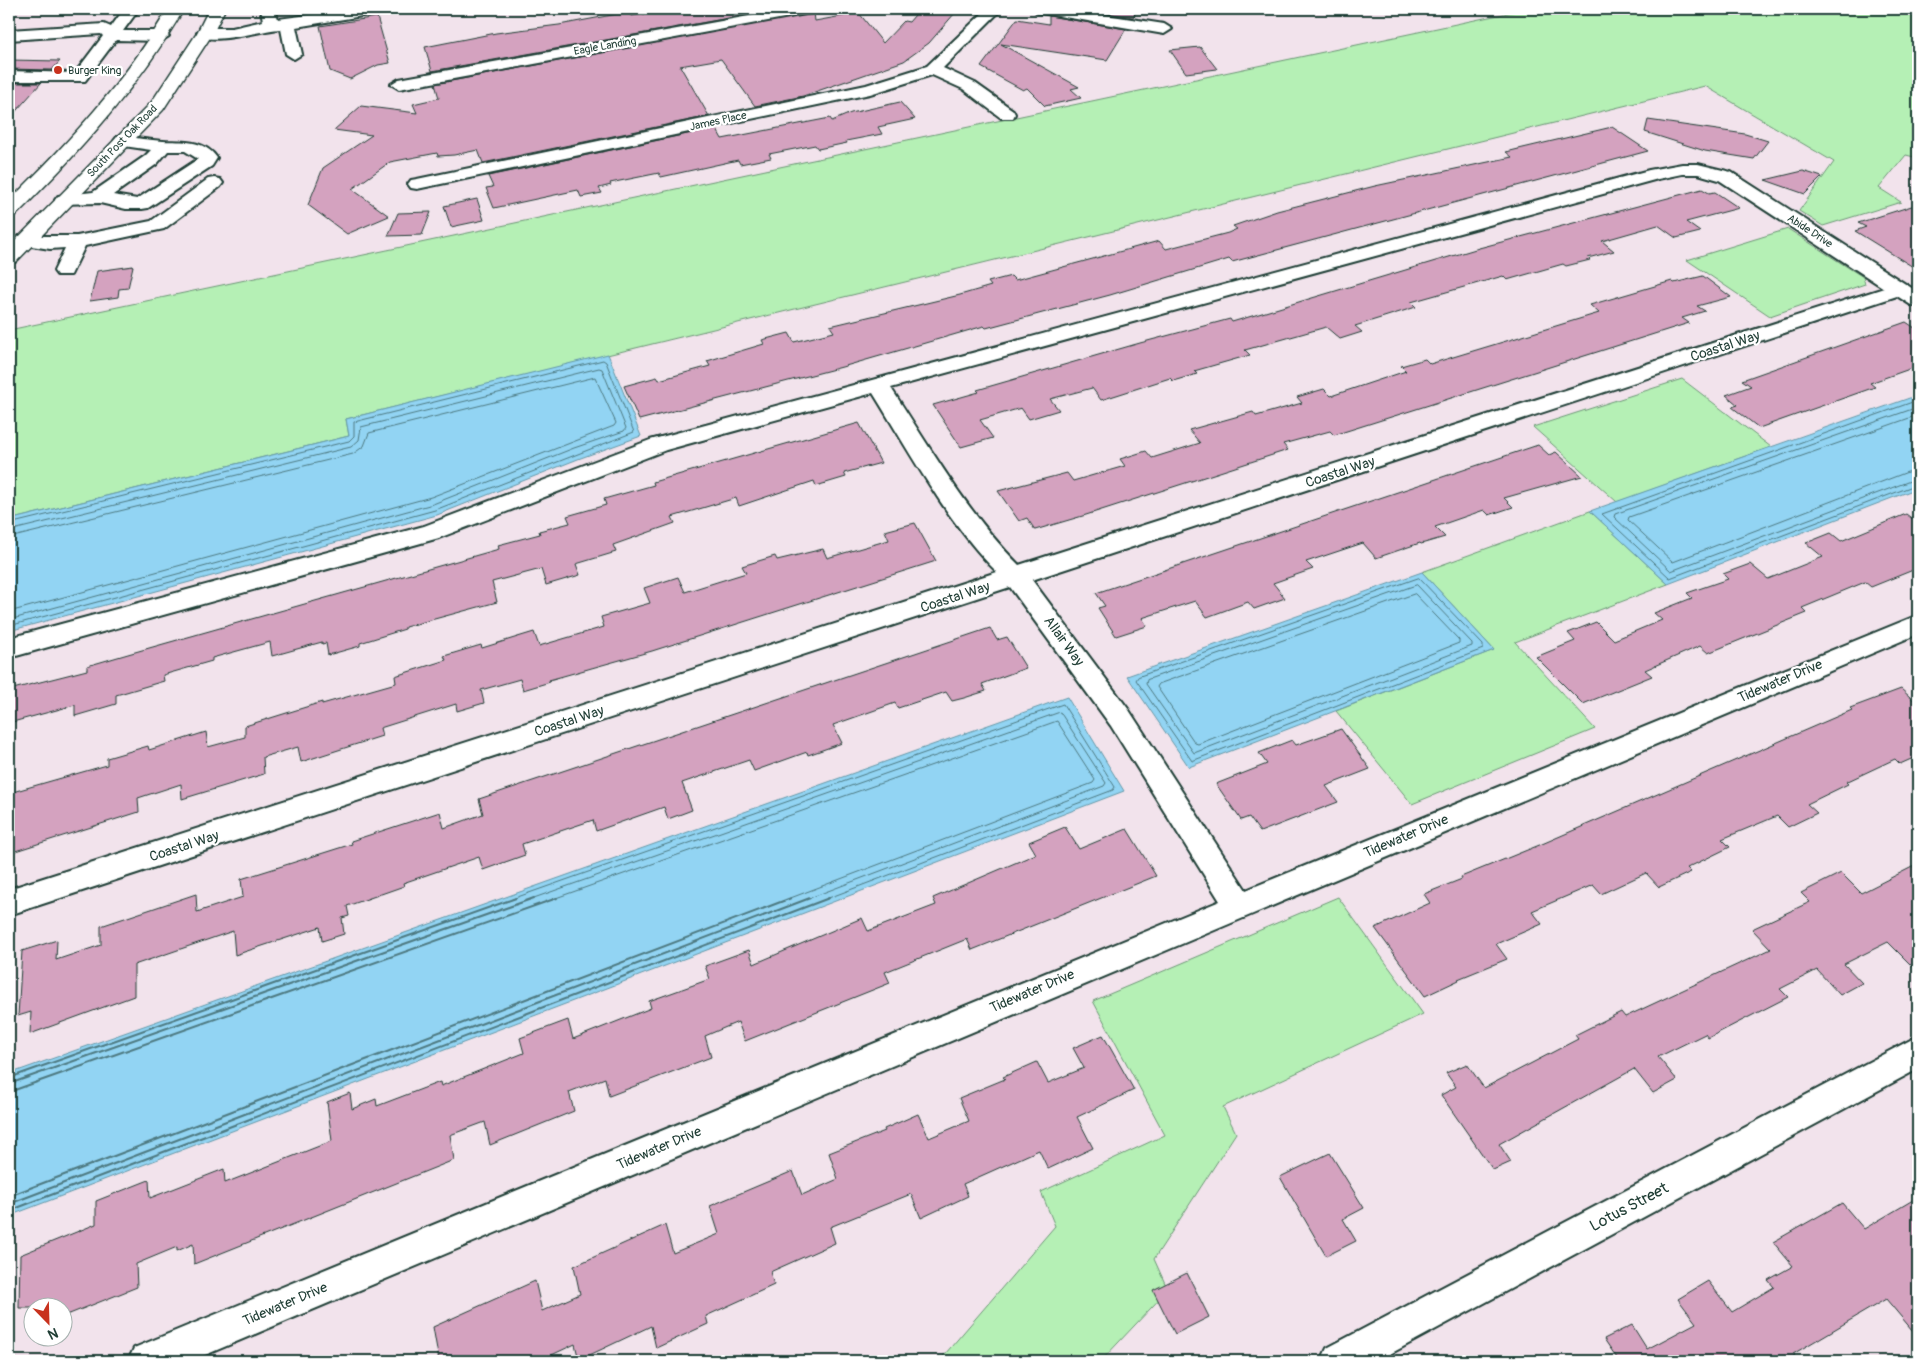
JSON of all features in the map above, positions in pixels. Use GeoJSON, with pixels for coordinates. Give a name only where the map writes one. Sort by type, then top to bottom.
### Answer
{"type":"FeatureCollection","features":[{"type":"Feature","properties":{"kind":"main road"},"geometry":{"type":"LineString","coordinates":[[9,211],[82,140],[135,74],[161,36],[176,9]]}},
{"type":"Feature","properties":{"kind":"main road","name":"South Post Oak Road"},"geometry":{"type":"LineString","coordinates":[[9,258],[157,106],[190,34],[217,9]]}},
{"type":"Feature","properties":{"kind":"main road"},"geometry":{"type":"LineString","coordinates":[[161,36],[190,34]]}},
{"type":"Feature","properties":{"kind":"main road"},"geometry":{"type":"LineString","coordinates":[[82,140],[123,141]]}},
{"type":"Feature","properties":{"kind":"street"},"geometry":{"type":"LineString","coordinates":[[9,76],[79,78],[132,9]]}},
{"type":"Feature","properties":{"kind":"street"},"geometry":{"type":"LineString","coordinates":[[269,9],[271,24]]}},
{"type":"Feature","properties":{"kind":"street","name":"Eagle Landing"},"geometry":{"type":"LineString","coordinates":[[399,84],[810,9]]}},
{"type":"Feature","properties":{"kind":"street","name":"James Place"},"geometry":{"type":"LineString","coordinates":[[417,184],[870,89],[933,69],[995,9]]}},
{"type":"Feature","properties":{"kind":"street"},"geometry":{"type":"LineString","coordinates":[[1041,9],[1164,28]]}},
{"type":"Feature","properties":{"kind":"street"},"geometry":{"type":"LineString","coordinates":[[190,34],[232,33],[271,24],[288,24],[368,11]]}},
{"type":"Feature","properties":{"kind":"street"},"geometry":{"type":"LineString","coordinates":[[72,31],[83,16]]}},
{"type":"Feature","properties":{"kind":"street"},"geometry":{"type":"LineString","coordinates":[[288,24],[294,54]]}},
{"type":"Feature","properties":{"kind":"street"},"geometry":{"type":"LineString","coordinates":[[9,35],[104,29],[112,35],[161,36]]}},
{"type":"Feature","properties":{"kind":"street"},"geometry":{"type":"LineString","coordinates":[[933,69],[969,86],[1007,114]]}},
{"type":"Feature","properties":{"kind":"street"},"geometry":{"type":"LineString","coordinates":[[64,200],[84,201],[98,198],[134,206],[142,204],[206,162],[208,158],[189,146],[163,146],[123,141]]}},
{"type":"Feature","properties":{"kind":"street"},"geometry":{"type":"LineString","coordinates":[[98,198],[151,160],[163,146]]}},
{"type":"Feature","properties":{"kind":"street","name":"Abide Drive"},"geometry":{"type":"LineString","coordinates":[[879,386],[1655,174],[1698,168],[1725,176],[1909,295]]}},
{"type":"Feature","properties":{"kind":"street"},"geometry":{"type":"LineString","coordinates":[[130,174],[173,185]]}},
{"type":"Feature","properties":{"kind":"street"},"geometry":{"type":"LineString","coordinates":[[26,240],[50,243],[77,242],[156,225],[214,183]]}},
{"type":"Feature","properties":{"kind":"street"},"geometry":{"type":"LineString","coordinates":[[64,271],[77,242]]}},
{"type":"Feature","properties":{"kind":"street","name":"Coastal Way"},"geometry":{"type":"LineString","coordinates":[[9,902],[1016,577],[1909,295]]}},
{"type":"Feature","properties":{"kind":"street"},"geometry":{"type":"LineString","coordinates":[[9,648],[431,532],[658,445],[879,386]]}},
{"type":"Feature","properties":{"kind":"street","name":"Allair Way"},"geometry":{"type":"LineString","coordinates":[[879,386],[942,484],[991,552],[1016,577],[1120,718],[1239,905]]}},
{"type":"Feature","properties":{"kind":"street","name":"Tidewater Drive"},"geometry":{"type":"LineString","coordinates":[[147,1361],[1918,624]]}},
{"type":"Feature","properties":{"kind":"street","name":"Lotus Street"},"geometry":{"type":"LineString","coordinates":[[1340,1361],[1918,1052]]}},
{"type":"Feature","properties":{"kind":"green space"},"geometry":{"type":"Polygon","coordinates":[[[1527,9],[1918,9],[1918,158],[1906,155],[1879,188],[1901,202],[1823,226],[1799,211],[1834,162],[1705,86],[346,419],[349,436],[9,520],[9,330],[1527,9]]]}},
{"type":"Feature","properties":{"kind":"green space"},"geometry":{"type":"Polygon","coordinates":[[[1788,229],[1863,277],[1865,284],[1770,316],[1687,260],[1788,229]]]}},
{"type":"Feature","properties":{"kind":"green space"},"geometry":{"type":"Polygon","coordinates":[[[1682,379],[1771,447],[1617,502],[1533,427],[1682,379]]]}},
{"type":"Feature","properties":{"kind":"green space"},"geometry":{"type":"Polygon","coordinates":[[[1590,511],[1668,584],[1515,642],[1595,729],[1412,804],[1336,711],[1494,650],[1422,572],[1590,511]]]}},
{"type":"Feature","properties":{"kind":"green space"},"geometry":{"type":"Polygon","coordinates":[[[1338,897],[1423,1014],[1223,1107],[1236,1133],[1154,1259],[1168,1290],[1101,1361],[939,1361],[1055,1226],[1041,1192],[1165,1135],[1093,1001],[1338,897]]]}},
{"type":"Feature","properties":{"kind":"water"},"geometry":{"type":"Polygon","coordinates":[[[608,354],[641,436],[437,515],[9,631],[9,520],[349,436],[346,419],[608,354]]]}},
{"type":"Feature","properties":{"kind":"water"},"geometry":{"type":"Polygon","coordinates":[[[1918,395],[1918,488],[1668,584],[1590,511],[1918,395]]]}},
{"type":"Feature","properties":{"kind":"water"},"geometry":{"type":"Polygon","coordinates":[[[1422,572],[1494,650],[1189,767],[1127,676],[1422,572]]]}},
{"type":"Feature","properties":{"kind":"water"},"geometry":{"type":"Polygon","coordinates":[[[1067,697],[1124,791],[9,1216],[9,1074],[1067,697]]]}},
{"type":"Feature","properties":{"kind":"building"},"geometry":{"type":"Polygon","coordinates":[[[676,9],[779,9],[432,71],[425,47],[496,33],[559,25],[628,12],[631,16],[676,9]]]}},
{"type":"Feature","properties":{"kind":"building"},"geometry":{"type":"Polygon","coordinates":[[[920,9],[955,13],[929,43],[904,61],[803,96],[755,106],[721,59],[680,66],[709,116],[483,163],[478,150],[454,155],[438,156],[437,153],[390,162],[352,189],[389,216],[347,234],[308,205],[323,168],[372,135],[334,130],[361,106],[417,113],[413,104],[439,98],[435,84],[814,13],[815,21],[859,13],[883,43],[904,21],[909,22],[920,9]]]}},
{"type":"Feature","properties":{"kind":"building"},"geometry":{"type":"Polygon","coordinates":[[[1078,9],[1138,9],[1133,17],[1078,9]]]}},
{"type":"Feature","properties":{"kind":"building"},"geometry":{"type":"Polygon","coordinates":[[[1049,16],[1126,29],[1107,60],[1001,44],[1079,87],[1071,89],[1081,98],[1045,106],[1027,88],[1023,90],[981,67],[1017,19],[1049,24],[1049,16]]]}},
{"type":"Feature","properties":{"kind":"building"},"geometry":{"type":"Polygon","coordinates":[[[377,17],[390,63],[378,65],[350,79],[330,71],[320,26],[377,17]]]}},
{"type":"Feature","properties":{"kind":"building"},"geometry":{"type":"Polygon","coordinates":[[[1200,47],[1217,69],[1186,73],[1170,50],[1200,47]]]}},
{"type":"Feature","properties":{"kind":"building"},"geometry":{"type":"Polygon","coordinates":[[[9,60],[60,61],[52,70],[9,69],[9,60]]]}},
{"type":"Feature","properties":{"kind":"building"},"geometry":{"type":"Polygon","coordinates":[[[9,83],[41,83],[9,119],[9,83]]]}},
{"type":"Feature","properties":{"kind":"building"},"geometry":{"type":"Polygon","coordinates":[[[900,102],[915,119],[878,127],[882,134],[846,141],[847,143],[818,149],[815,145],[769,154],[771,158],[740,164],[738,160],[661,177],[659,173],[610,183],[611,185],[599,188],[602,193],[581,197],[578,190],[494,208],[486,188],[493,187],[488,176],[716,128],[722,139],[830,118],[832,121],[851,113],[900,102]]]}},
{"type":"Feature","properties":{"kind":"building"},"geometry":{"type":"Polygon","coordinates":[[[1648,120],[1745,134],[1768,141],[1754,159],[1705,151],[1645,132],[1648,120]]]}},
{"type":"Feature","properties":{"kind":"building"},"geometry":{"type":"Polygon","coordinates":[[[1612,127],[1648,151],[1232,262],[1229,259],[1110,295],[986,328],[984,326],[842,367],[639,420],[624,386],[657,377],[659,380],[710,366],[707,361],[764,344],[762,340],[789,333],[794,342],[834,332],[830,326],[991,286],[988,282],[1011,276],[1015,280],[1159,241],[1166,249],[1228,233],[1237,229],[1233,226],[1277,211],[1375,186],[1512,157],[1506,152],[1612,127]]]}},
{"type":"Feature","properties":{"kind":"building"},"geometry":{"type":"Polygon","coordinates":[[[1803,171],[1822,177],[1805,194],[1765,180],[1803,171]]]}},
{"type":"Feature","properties":{"kind":"building"},"geometry":{"type":"Polygon","coordinates":[[[1702,189],[1709,193],[1715,192],[1739,208],[1686,222],[1700,232],[1676,238],[1658,225],[1602,241],[1614,251],[1588,258],[1590,260],[1566,266],[1563,264],[1507,280],[1503,276],[1411,302],[1416,307],[1355,326],[1362,332],[1340,339],[1326,327],[1245,350],[1250,355],[1194,371],[1197,374],[1173,381],[1170,378],[1101,400],[1092,388],[1050,399],[1059,410],[1029,419],[1021,408],[980,420],[993,438],[961,447],[933,405],[979,392],[977,390],[1140,343],[1230,319],[1232,322],[1479,248],[1702,189]]]}},
{"type":"Feature","properties":{"kind":"building"},"geometry":{"type":"Polygon","coordinates":[[[477,199],[484,220],[451,227],[444,206],[477,199]]]}},
{"type":"Feature","properties":{"kind":"building"},"geometry":{"type":"Polygon","coordinates":[[[1918,204],[1918,270],[1855,231],[1866,227],[1858,223],[1918,204]]]}},
{"type":"Feature","properties":{"kind":"building"},"geometry":{"type":"Polygon","coordinates":[[[431,212],[422,235],[388,236],[398,213],[431,212]]]}},
{"type":"Feature","properties":{"kind":"building"},"geometry":{"type":"Polygon","coordinates":[[[133,266],[128,288],[119,289],[118,297],[90,301],[97,271],[133,266]]]}},
{"type":"Feature","properties":{"kind":"building"},"geometry":{"type":"Polygon","coordinates":[[[1703,276],[1731,297],[1697,306],[1705,311],[1682,318],[1689,323],[1334,435],[1330,431],[1283,444],[1288,450],[1086,515],[1035,530],[1027,518],[1019,521],[998,491],[1067,473],[1073,481],[1125,466],[1120,459],[1146,451],[1152,458],[1200,443],[1189,430],[1253,412],[1256,416],[1302,403],[1297,397],[1324,389],[1331,396],[1406,371],[1401,366],[1425,359],[1430,364],[1599,313],[1590,305],[1672,281],[1674,283],[1703,276]]]}},
{"type":"Feature","properties":{"kind":"building"},"geometry":{"type":"Polygon","coordinates":[[[1906,322],[1918,330],[1918,366],[1870,383],[1875,387],[1759,428],[1732,407],[1738,405],[1726,395],[1751,386],[1742,380],[1906,322]]]}},
{"type":"Feature","properties":{"kind":"building"},"geometry":{"type":"Polygon","coordinates":[[[859,423],[881,463],[844,473],[846,477],[816,486],[814,481],[739,506],[736,498],[672,517],[675,523],[613,545],[616,552],[576,564],[580,575],[546,585],[541,569],[492,582],[497,602],[405,627],[405,629],[360,643],[360,646],[328,655],[326,643],[322,644],[322,642],[272,656],[270,642],[212,658],[212,661],[163,675],[164,681],[116,695],[116,704],[75,716],[75,705],[9,723],[9,690],[87,670],[87,666],[499,549],[498,545],[540,534],[539,531],[570,523],[567,516],[606,505],[604,499],[654,485],[653,482],[859,423]]]}},
{"type":"Feature","properties":{"kind":"building"},"geometry":{"type":"Polygon","coordinates":[[[1538,445],[1549,455],[1556,452],[1582,476],[1504,498],[1513,507],[1489,515],[1484,510],[1435,527],[1445,537],[1420,543],[1376,558],[1363,543],[1306,562],[1313,569],[1273,583],[1285,598],[1254,609],[1248,602],[1207,617],[1195,601],[1142,618],[1147,626],[1116,636],[1098,608],[1105,606],[1096,593],[1538,445]]]}},
{"type":"Feature","properties":{"kind":"building"},"geometry":{"type":"Polygon","coordinates":[[[1906,514],[1918,523],[1918,568],[1871,587],[1865,582],[1802,608],[1807,613],[1708,653],[1700,646],[1645,670],[1652,676],[1583,704],[1536,657],[1575,641],[1568,633],[1596,622],[1614,640],[1662,620],[1654,613],[1692,598],[1687,593],[1728,579],[1723,574],[1750,564],[1768,579],[1823,557],[1806,543],[1831,533],[1841,541],[1906,514]]]}},
{"type":"Feature","properties":{"kind":"building"},"geometry":{"type":"Polygon","coordinates":[[[915,523],[936,561],[652,651],[549,680],[550,682],[523,690],[520,679],[481,690],[484,703],[457,711],[456,704],[380,728],[382,736],[301,762],[298,747],[263,757],[264,774],[182,799],[181,784],[138,798],[139,812],[9,853],[9,793],[107,765],[107,758],[148,746],[149,750],[206,732],[208,747],[245,737],[245,726],[322,702],[322,704],[396,683],[395,676],[446,660],[444,656],[481,645],[482,648],[534,632],[539,646],[604,627],[601,617],[650,603],[644,588],[678,577],[685,592],[746,573],[742,566],[775,556],[777,560],[823,549],[827,558],[889,540],[885,531],[915,523]]]}},
{"type":"Feature","properties":{"kind":"building"},"geometry":{"type":"Polygon","coordinates":[[[990,628],[997,640],[1007,637],[1026,668],[982,684],[986,691],[964,698],[952,701],[946,692],[898,708],[895,703],[833,725],[842,743],[808,755],[807,752],[754,771],[749,760],[682,783],[692,810],[668,819],[664,807],[596,831],[593,820],[522,844],[525,855],[483,870],[479,857],[403,883],[404,886],[347,906],[349,916],[342,918],[344,934],[322,941],[320,927],[235,955],[233,931],[134,965],[134,996],[30,1034],[31,1012],[18,1016],[22,951],[57,940],[56,960],[101,945],[101,926],[196,894],[197,912],[243,897],[241,879],[352,844],[351,841],[440,812],[444,828],[483,814],[479,799],[990,628]]]}},
{"type":"Feature","properties":{"kind":"building"},"geometry":{"type":"Polygon","coordinates":[[[1901,689],[1918,704],[1918,756],[1900,764],[1895,759],[1846,782],[1848,784],[1807,804],[1817,813],[1788,827],[1777,816],[1722,839],[1730,847],[1687,868],[1691,872],[1659,887],[1646,873],[1601,894],[1593,885],[1532,911],[1542,924],[1496,944],[1507,959],[1458,979],[1425,996],[1375,928],[1430,903],[1424,894],[1462,879],[1461,877],[1852,710],[1850,708],[1901,689]]]}},
{"type":"Feature","properties":{"kind":"building"},"geometry":{"type":"Polygon","coordinates":[[[1341,729],[1370,769],[1326,786],[1338,802],[1260,832],[1249,817],[1241,820],[1216,784],[1267,764],[1259,753],[1292,740],[1296,745],[1341,729]]]}},
{"type":"Feature","properties":{"kind":"building"},"geometry":{"type":"Polygon","coordinates":[[[1065,827],[1079,849],[1127,829],[1156,876],[972,950],[967,939],[885,972],[890,983],[745,1041],[738,1022],[705,1036],[711,1057],[609,1096],[605,1078],[569,1092],[574,1111],[490,1145],[485,1122],[450,1135],[454,1160],[194,1264],[193,1244],[177,1251],[177,1247],[136,1264],[137,1287],[72,1313],[72,1298],[22,1298],[22,1308],[19,1308],[20,1255],[96,1224],[96,1201],[149,1180],[150,1198],[224,1169],[225,1183],[332,1141],[327,1102],[350,1093],[352,1109],[376,1099],[377,1106],[440,1082],[441,1086],[524,1053],[520,1038],[568,1020],[573,1039],[651,1008],[649,1001],[710,979],[705,966],[749,950],[754,964],[862,918],[868,931],[936,905],[933,898],[1036,854],[1029,842],[1065,827]]]}},
{"type":"Feature","properties":{"kind":"building"},"geometry":{"type":"Polygon","coordinates":[[[1918,864],[1918,972],[1888,942],[1844,964],[1862,983],[1840,995],[1817,970],[1780,989],[1788,997],[1708,1038],[1705,1034],[1658,1057],[1677,1080],[1653,1093],[1634,1069],[1499,1144],[1511,1162],[1493,1170],[1441,1095],[1456,1087],[1446,1073],[1467,1064],[1484,1088],[1578,1039],[1575,1035],[1621,1012],[1625,1017],[1771,949],[1752,929],[1810,902],[1801,893],[1841,873],[1861,893],[1918,864]]]}},
{"type":"Feature","properties":{"kind":"building"},"geometry":{"type":"Polygon","coordinates":[[[1103,1035],[1134,1090],[1077,1117],[1093,1148],[1048,1169],[1039,1150],[963,1184],[968,1196],[921,1218],[911,1194],[830,1227],[835,1243],[770,1272],[774,1285],[706,1316],[708,1324],[656,1348],[651,1326],[579,1360],[575,1344],[539,1361],[439,1361],[433,1327],[535,1281],[542,1311],[580,1294],[574,1266],[665,1225],[673,1253],[719,1234],[710,1206],[793,1171],[802,1195],[838,1179],[829,1153],[885,1131],[884,1129],[918,1114],[929,1138],[969,1121],[959,1098],[1005,1079],[1003,1077],[1037,1062],[1048,1083],[1084,1068],[1073,1048],[1103,1035]]]}},
{"type":"Feature","properties":{"kind":"building"},"geometry":{"type":"Polygon","coordinates":[[[1330,1153],[1364,1208],[1343,1219],[1356,1241],[1326,1256],[1280,1177],[1330,1153]]]}},
{"type":"Feature","properties":{"kind":"building"},"geometry":{"type":"Polygon","coordinates":[[[1918,1197],[1918,1337],[1886,1299],[1793,1354],[1798,1361],[1619,1361],[1604,1339],[1632,1325],[1647,1349],[1696,1323],[1678,1299],[1708,1281],[1732,1312],[1774,1287],[1768,1280],[1793,1266],[1773,1242],[1842,1203],[1864,1229],[1918,1197]]]}},
{"type":"Feature","properties":{"kind":"building"},"geometry":{"type":"Polygon","coordinates":[[[1187,1273],[1209,1317],[1175,1334],[1153,1290],[1187,1273]]]}},
{"type":"Feature","properties":{"kind":"place","name":"Burger King"},"geometry":{"type":"Point","coordinates":[58,70]}}]}
